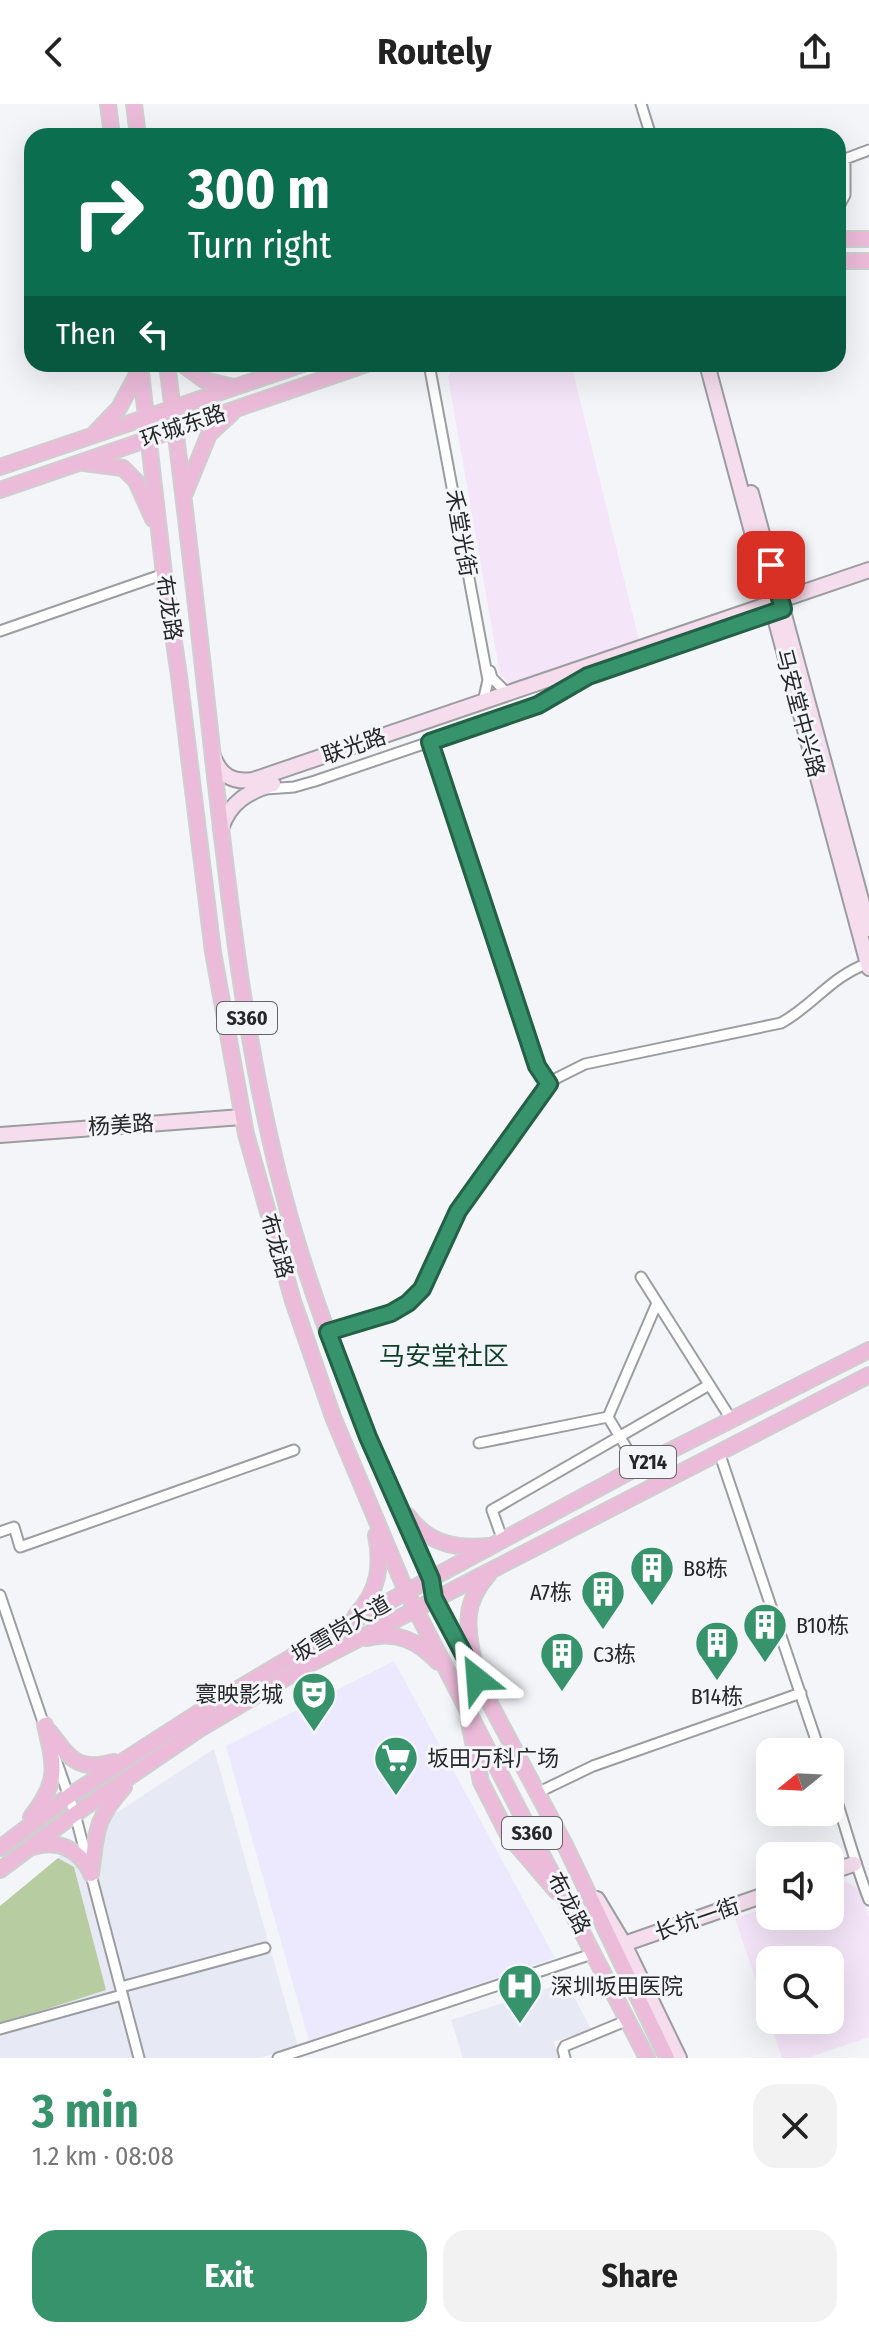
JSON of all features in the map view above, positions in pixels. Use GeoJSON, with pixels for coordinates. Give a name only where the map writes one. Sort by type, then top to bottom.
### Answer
{"type":"FeatureCollection","features":[{"type":"Feature","properties":{"kind":"main road"},"geometry":{"type":"LineString","coordinates":[[108,104],[111,128]]}},
{"type":"Feature","properties":{"kind":"main road"},"geometry":{"type":"LineString","coordinates":[[134,104],[137,128]]}},
{"type":"Feature","properties":{"kind":"main road"},"geometry":{"type":"LineString","coordinates":[[846,239],[869,239]]}},
{"type":"Feature","properties":{"kind":"main road"},"geometry":{"type":"LineString","coordinates":[[846,261],[869,261]]}},
{"type":"Feature","properties":{"kind":"main road"},"geometry":{"type":"LineString","coordinates":[[93,436],[119,408],[137,372]]}},
{"type":"Feature","properties":{"kind":"main road","name":"布龙路"},"geometry":{"type":"LineString","coordinates":[[141,372],[213,952],[242,1117],[276,1244],[316,1371],[406,1591],[647,2058]]}},
{"type":"Feature","properties":{"kind":"main road","name":"布龙路"},"geometry":{"type":"LineString","coordinates":[[168,372],[239,972],[265,1117],[284,1194],[328,1332],[431,1579],[434,1598],[565,1845],[667,2058]]}},
{"type":"Feature","properties":{"kind":"main road"},"geometry":{"type":"LineString","coordinates":[[194,372],[211,383],[238,386]]}},
{"type":"Feature","properties":{"kind":"main road","name":"环城东路"},"geometry":{"type":"LineString","coordinates":[[0,467],[279,372]]}},
{"type":"Feature","properties":{"kind":"main road","name":"环城东路"},"geometry":{"type":"LineString","coordinates":[[0,490],[343,372]]}},
{"type":"Feature","properties":{"kind":"main road"},"geometry":{"type":"LineString","coordinates":[[184,498],[209,434],[236,408]]}},
{"type":"Feature","properties":{"kind":"main road"},"geometry":{"type":"LineString","coordinates":[[80,462],[123,468],[136,481],[159,532]]}},
{"type":"Feature","properties":{"kind":"main road","name":"坂雪岗大道"},"geometry":{"type":"LineString","coordinates":[[0,1848],[69,1796],[201,1711],[347,1624],[638,1467],[869,1350]]}},
{"type":"Feature","properties":{"kind":"main road","name":"坂雪岗大道"},"geometry":{"type":"LineString","coordinates":[[0,1870],[75,1814],[198,1730],[341,1648],[869,1375]]}},
{"type":"Feature","properties":{"kind":"main road"},"geometry":{"type":"LineString","coordinates":[[394,1496],[411,1521],[440,1544],[455,1547],[500,1543]]}},
{"type":"Feature","properties":{"kind":"main road"},"geometry":{"type":"LineString","coordinates":[[347,1624],[373,1593],[377,1580],[379,1550],[372,1509]]}},
{"type":"Feature","properties":{"kind":"main road"},"geometry":{"type":"LineString","coordinates":[[477,1679],[468,1624],[469,1605],[476,1589],[503,1563]]}},
{"type":"Feature","properties":{"kind":"main road"},"geometry":{"type":"LineString","coordinates":[[341,1648],[371,1637],[387,1634],[399,1636],[428,1651],[449,1674]]}},
{"type":"Feature","properties":{"kind":"main road"},"geometry":{"type":"LineString","coordinates":[[466,1706],[481,1782],[508,1835],[572,1909]]}},
{"type":"Feature","properties":{"kind":"main road"},"geometry":{"type":"LineString","coordinates":[[45,1725],[69,1757],[84,1765],[97,1766],[129,1758]]}},
{"type":"Feature","properties":{"kind":"main road"},"geometry":{"type":"LineString","coordinates":[[15,1837],[47,1797],[52,1785],[53,1760],[45,1725]]}},
{"type":"Feature","properties":{"kind":"main road"},"geometry":{"type":"LineString","coordinates":[[91,1874],[101,1816],[137,1772]]}},
{"type":"Feature","properties":{"kind":"main road"},"geometry":{"type":"LineString","coordinates":[[23,1852],[42,1844],[62,1845],[80,1856],[91,1874]]}},
{"type":"Feature","properties":{"kind":"street"},"geometry":{"type":"LineString","coordinates":[[641,104],[648,128]]}},
{"type":"Feature","properties":{"kind":"street"},"geometry":{"type":"LineString","coordinates":[[846,159],[869,150]]}},
{"type":"Feature","properties":{"kind":"street","name":"禾堂光街"},"geometry":{"type":"LineString","coordinates":[[430,372],[488,680],[483,702]]}},
{"type":"Feature","properties":{"kind":"street"},"geometry":{"type":"LineString","coordinates":[[436,372],[492,678],[507,693]]}},
{"type":"Feature","properties":{"kind":"street","name":"马安堂中兴路"},"geometry":{"type":"LineString","coordinates":[[709,372],[869,929]]}},
{"type":"Feature","properties":{"kind":"street","name":"马安堂中兴路"},"geometry":{"type":"LineString","coordinates":[[718,372],[869,965]]}},
{"type":"Feature","properties":{"kind":"street","name":"联光路"},"geometry":{"type":"LineString","coordinates":[[221,828],[231,807],[255,790],[588,676],[869,570]]}},
{"type":"Feature","properties":{"kind":"street"},"geometry":{"type":"LineString","coordinates":[[0,631],[164,574]]}},
{"type":"Feature","properties":{"kind":"street","name":"联光路"},"geometry":{"type":"LineString","coordinates":[[213,755],[221,771],[228,777],[237,781],[253,780],[507,693],[777,606],[869,580]]}},
{"type":"Feature","properties":{"kind":"street"},"geometry":{"type":"LineString","coordinates":[[255,790],[294,787],[430,742],[538,705],[588,676]]}},
{"type":"Feature","properties":{"kind":"street"},"geometry":{"type":"LineString","coordinates":[[430,742],[537,1066],[549,1084]]}},
{"type":"Feature","properties":{"kind":"street"},"geometry":{"type":"LineString","coordinates":[[328,1332],[391,1313],[408,1303],[422,1289],[458,1211],[549,1084],[585,1064],[781,1023],[794,1016],[840,976],[869,965]]}},
{"type":"Feature","properties":{"kind":"street","name":"杨美路"},"geometry":{"type":"LineString","coordinates":[[0,1135],[242,1117]]}},
{"type":"Feature","properties":{"kind":"street"},"geometry":{"type":"LineString","coordinates":[[641,1277],[731,1419]]}},
{"type":"Feature","properties":{"kind":"street"},"geometry":{"type":"LineString","coordinates":[[608,1417],[657,1303]]}},
{"type":"Feature","properties":{"kind":"street"},"geometry":{"type":"LineString","coordinates":[[500,1543],[492,1510],[709,1385]]}},
{"type":"Feature","properties":{"kind":"street"},"geometry":{"type":"LineString","coordinates":[[608,1417],[638,1467]]}},
{"type":"Feature","properties":{"kind":"street"},"geometry":{"type":"LineString","coordinates":[[479,1443],[608,1417]]}},
{"type":"Feature","properties":{"kind":"street"},"geometry":{"type":"LineString","coordinates":[[0,1532],[14,1527],[20,1547],[294,1450]]}},
{"type":"Feature","properties":{"kind":"street"},"geometry":{"type":"LineString","coordinates":[[719,1452],[815,1738]]}},
{"type":"Feature","properties":{"kind":"street"},"geometry":{"type":"LineString","coordinates":[[1,1600],[75,1814],[139,2058]]}},
{"type":"Feature","properties":{"kind":"street"},"geometry":{"type":"LineString","coordinates":[[537,1793],[593,1766],[801,1693]]}},
{"type":"Feature","properties":{"kind":"street"},"geometry":{"type":"LineString","coordinates":[[844,1822],[854,1864],[869,1900]]}},
{"type":"Feature","properties":{"kind":"street"},"geometry":{"type":"LineString","coordinates":[[565,1845],[624,1944],[679,2058]]}},
{"type":"Feature","properties":{"kind":"street"},"geometry":{"type":"LineString","coordinates":[[844,1867],[854,1864]]}},
{"type":"Feature","properties":{"kind":"street","name":"长坑一街"},"geometry":{"type":"LineString","coordinates":[[624,1944],[756,1898]]}},
{"type":"Feature","properties":{"kind":"street"},"geometry":{"type":"LineString","coordinates":[[0,2029],[265,1948]]}},
{"type":"Feature","properties":{"kind":"street"},"geometry":{"type":"LineString","coordinates":[[278,2058],[595,1953]]}},
{"type":"Feature","properties":{"kind":"street"},"geometry":{"type":"LineString","coordinates":[[565,2058],[565,2046],[628,2020]]}},
{"type":"Feature","properties":{"kind":"shaded area"},"geometry":{"type":"Polygon","coordinates":[[[450,372],[573,372],[639,640],[511,686],[500,674],[448,377],[450,372]]]}},
{"type":"Feature","properties":{"kind":"shaded area"},"geometry":{"type":"Polygon","coordinates":[[[394,1661],[555,1958],[309,2041],[226,1746],[394,1661]]]}},
{"type":"Feature","properties":{"kind":"shaded area"},"geometry":{"type":"Polygon","coordinates":[[[214,1749],[298,2047],[259,2058],[0,2058],[0,2024],[105,1990],[74,1867],[58,1858],[101,1823],[214,1749]]]}},
{"type":"Feature","properties":{"kind":"shaded area"},"geometry":{"type":"Polygon","coordinates":[[[844,1881],[859,1889],[869,1917],[869,2037],[807,2058],[782,2058],[774,2034],[844,2034],[844,1946],[756,1946],[756,1981],[735,1918],[756,1911],[756,1930],[844,1930],[844,1881]]]}},
{"type":"Feature","properties":{"kind":"shaded area","name":"深圳坂田医院"},"geometry":{"type":"Polygon","coordinates":[[[566,1982],[591,2029],[554,2042],[559,2058],[463,2058],[451,2020],[566,1982]]]}},
{"type":"Feature","properties":{"kind":"green space"},"geometry":{"type":"Polygon","coordinates":[[[58,1858],[74,1867],[106,1990],[0,2024],[0,1906],[58,1858]]]}},
{"type":"Feature","properties":{"kind":"place","name":"B8栋"},"geometry":{"type":"Point","coordinates":[652,1607]}},
{"type":"Feature","properties":{"kind":"place","name":"A7栋"},"geometry":{"type":"Point","coordinates":[603,1631]}},
{"type":"Feature","properties":{"kind":"place","name":"B10栋"},"geometry":{"type":"Point","coordinates":[765,1664]}},
{"type":"Feature","properties":{"kind":"place","name":"B14栋"},"geometry":{"type":"Point","coordinates":[717,1682]}},
{"type":"Feature","properties":{"kind":"place","name":"C3栋"},"geometry":{"type":"Point","coordinates":[562,1693]}},
{"type":"Feature","properties":{"kind":"place","name":"寰映影城"},"geometry":{"type":"Point","coordinates":[314,1733]}},
{"type":"Feature","properties":{"kind":"place","name":"坂田万科广场"},"geometry":{"type":"Point","coordinates":[396,1797]}},
{"type":"Feature","properties":{"kind":"place","name":"深圳坂田医院"},"geometry":{"type":"Point","coordinates":[520,2025]}},
{"type":"Feature","properties":{"kind":"district","name":"马安堂社区"},"geometry":{"type":"Point","coordinates":[444,1356]}},
{"type":"Feature","properties":{"kind":"route"},"geometry":{"type":"LineString","coordinates":[[477,1679],[434,1598],[431,1579],[368,1437],[328,1332],[391,1313],[408,1303],[422,1289],[458,1211],[549,1084],[537,1066],[430,742],[538,705],[588,676],[783,609],[771,565]]}}]}
